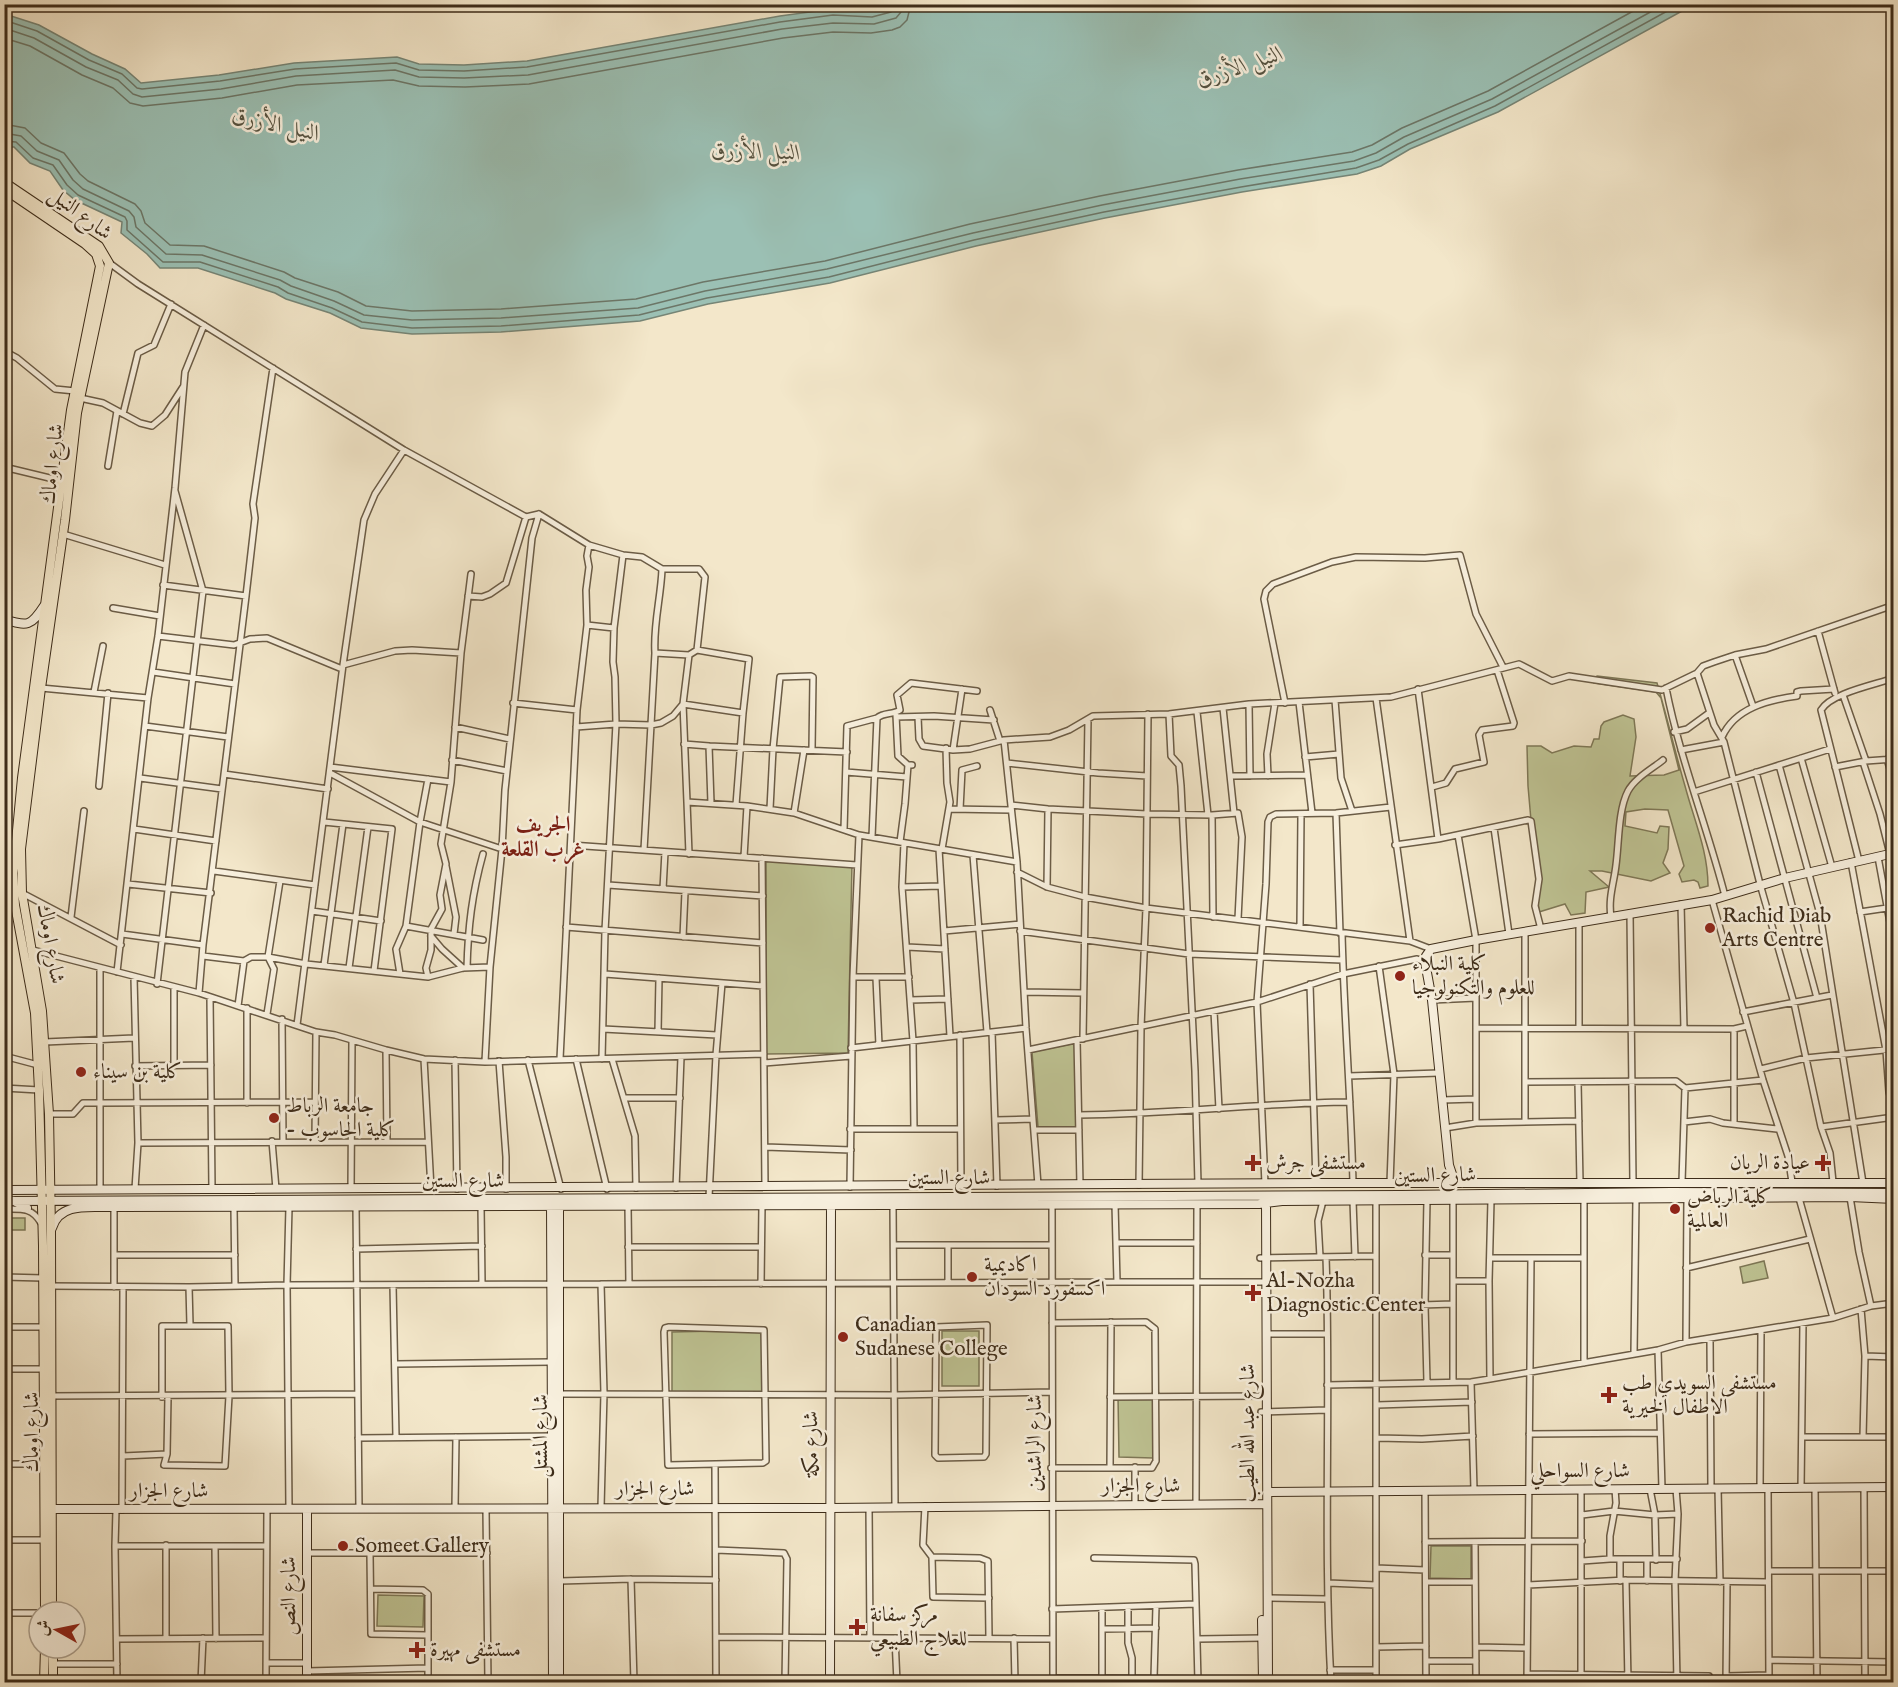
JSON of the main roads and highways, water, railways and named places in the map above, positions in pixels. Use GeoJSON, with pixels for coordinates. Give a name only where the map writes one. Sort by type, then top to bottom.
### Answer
{"type":"FeatureCollection","features":[{"type":"Feature","properties":{"kind":"main road","name":"شارع النيل"},"geometry":{"type":"LineString","coordinates":[[4,182],[88,238],[104,252],[109,263],[105,290]]}},
{"type":"Feature","properties":{"kind":"main road","name":"شارع النيل"},"geometry":{"type":"LineString","coordinates":[[4,189],[85,244],[96,254],[99,263]]}},
{"type":"Feature","properties":{"kind":"main road","name":"شارع اوماك"},"geometry":{"type":"LineString","coordinates":[[25,779],[41,688],[63,534],[62,481],[99,263]]}},
{"type":"Feature","properties":{"kind":"main road","name":"شارع اوماك"},"geometry":{"type":"LineString","coordinates":[[45,1172],[41,1158],[38,1065],[32,990],[18,891],[25,779],[45,604],[61,519],[77,394],[105,290]]}},
{"type":"Feature","properties":{"kind":"main road"},"geometry":{"type":"LineString","coordinates":[[4,619],[30,624],[45,604]]}},
{"type":"Feature","properties":{"kind":"main road"},"geometry":{"type":"LineString","coordinates":[[1462,1183],[1453,1177],[1449,1165],[1432,1000],[1425,962],[1431,949],[1712,900],[1760,884],[1892,853]]}},
{"type":"Feature","properties":{"kind":"main road","name":"شارع اوماك"},"geometry":{"type":"LineString","coordinates":[[18,891],[40,989],[49,1114],[45,1172],[50,1286],[50,1396],[44,1540],[45,1600]]}},
{"type":"Feature","properties":{"kind":"main road"},"geometry":{"type":"LineString","coordinates":[[1438,1183],[1445,1179],[1449,1165]]}},
{"type":"Feature","properties":{"kind":"main road","name":"شارع الستين"},"geometry":{"type":"LineString","coordinates":[[4,1190],[607,1189],[1353,1183],[1893,1183]]}},
{"type":"Feature","properties":{"kind":"main road","name":"شارع عبد الله الطيب"},"geometry":{"type":"LineString","coordinates":[[1262,1184],[1261,1396],[1264,1411]]}},
{"type":"Feature","properties":{"kind":"main road"},"geometry":{"type":"LineString","coordinates":[[1054,1185],[1053,1200],[1115,1204],[1164,1200],[1197,1204],[1262,1199],[1376,1201],[1402,1198],[1427,1200],[1850,1197],[1893,1199]]}},
{"type":"Feature","properties":{"kind":"main road","name":"شارع مكة"},"geometry":{"type":"LineString","coordinates":[[830,1683],[831,1187]]}},
{"type":"Feature","properties":{"kind":"main road"},"geometry":{"type":"LineString","coordinates":[[694,1188],[694,1197]]}},
{"type":"Feature","properties":{"kind":"main road"},"geometry":{"type":"LineString","coordinates":[[292,1203],[294,1189]]}},
{"type":"Feature","properties":{"kind":"main road"},"geometry":{"type":"LineString","coordinates":[[306,1189],[306,1200]]}},
{"type":"Feature","properties":{"kind":"main road","name":"شارع المشتل"},"geometry":{"type":"LineString","coordinates":[[551,1189],[555,1202],[559,1394],[553,1683]]}},
{"type":"Feature","properties":{"kind":"main road","name":"شارع المشتل"},"geometry":{"type":"LineString","coordinates":[[555,1202],[561,1189]]}},
{"type":"Feature","properties":{"kind":"main road","name":"شارع الستين"},"geometry":{"type":"LineString","coordinates":[[8,1200],[225,1204],[292,1203],[306,1200],[429,1203],[555,1202],[694,1197],[831,1201],[1164,1200],[1671,1192],[1893,1193]]}},
{"type":"Feature","properties":{"kind":"main road"},"geometry":{"type":"LineString","coordinates":[[8,1200],[27,1208]]}},
{"type":"Feature","properties":{"kind":"main road"},"geometry":{"type":"LineString","coordinates":[[47,1228],[59,1215],[85,1200]]}},
{"type":"Feature","properties":{"kind":"main road"},"geometry":{"type":"LineString","coordinates":[[70,1208],[225,1204],[234,1208],[292,1203],[356,1206],[429,1203],[481,1207],[555,1202],[627,1206],[762,1205],[831,1201],[893,1205],[955,1200]]}},
{"type":"Feature","properties":{"kind":"main road","name":"شارع اوماك"},"geometry":{"type":"LineString","coordinates":[[47,1228],[43,1278],[44,1464],[51,1600]]}},
{"type":"Feature","properties":{"kind":"main road","name":"شارع عبد الله الطيب"},"geometry":{"type":"LineString","coordinates":[[1262,1282],[1265,1334],[1263,1683]]}},
{"type":"Feature","properties":{"kind":"main road","name":"شارع المشتل"},"geometry":{"type":"LineString","coordinates":[[555,1285],[551,1362],[552,1436],[560,1581],[560,1683]]}},
{"type":"Feature","properties":{"kind":"main road","name":"شارع السواحلي"},"geometry":{"type":"LineString","coordinates":[[1264,1492],[1893,1487]]}},
{"type":"Feature","properties":{"kind":"main road","name":"شارع الجزار"},"geometry":{"type":"LineString","coordinates":[[47,1509],[831,1508],[1051,1504],[1264,1504]]}},
{"type":"Feature","properties":{"kind":"main road","name":"شارع عبد الله الطيب"},"geometry":{"type":"LineString","coordinates":[[1264,1504],[1268,1683]]}},
{"type":"Feature","properties":{"kind":"main road"},"geometry":{"type":"LineString","coordinates":[[831,1521],[837,1513],[852,1507]]}},
{"type":"Feature","properties":{"kind":"main road","name":"شارع النص"},"geometry":{"type":"LineString","coordinates":[[307,1509],[307,1683]]}},
{"type":"Feature","properties":{"kind":"main road"},"geometry":{"type":"LineString","coordinates":[[44,1683],[45,1660]]}},
{"type":"Feature","properties":{"kind":"main road"},"geometry":{"type":"LineString","coordinates":[[53,1660],[53,1683]]}},
{"type":"Feature","properties":{"kind":"water","name":"النيل الأزرق"},"geometry":{"type":"Polygon","coordinates":[[[903,5],[1693,5],[1498,112],[1410,149],[1381,166],[1357,174],[1242,192],[1105,218],[976,246],[830,283],[708,304],[640,321],[501,332],[412,334],[361,328],[330,313],[198,268],[160,268],[121,233],[122,222],[75,200],[63,190],[50,171],[30,163],[14,147],[5,147],[5,14],[39,25],[125,69],[141,83],[219,75],[294,63],[397,57],[419,64],[464,65],[527,61],[780,16],[832,9],[871,11],[903,5]]]}},
{"type":"Feature","properties":{"kind":"place","name":"Rachid Diab Arts Centre"},"geometry":{"type":"Point","coordinates":[1710,928]}},
{"type":"Feature","properties":{"kind":"place","name":"كلية النبلاء للعلوم والتكنولوجيا"},"geometry":{"type":"Point","coordinates":[1400,976]}},
{"type":"Feature","properties":{"kind":"place","name":"كلية بن سيناء"},"geometry":{"type":"Point","coordinates":[81,1072]}},
{"type":"Feature","properties":{"kind":"place","name":"جامعة الرباط - كلية الحاسوب"},"geometry":{"type":"Point","coordinates":[274,1118]}},
{"type":"Feature","properties":{"kind":"place","name":"مستشفى جرش"},"geometry":{"type":"Point","coordinates":[1253,1163]}},
{"type":"Feature","properties":{"kind":"place","name":"عيادة الريان"},"geometry":{"type":"Point","coordinates":[1823,1163]}},
{"type":"Feature","properties":{"kind":"place","name":"كلية الرباض العالمية"},"geometry":{"type":"Point","coordinates":[1675,1209]}},
{"type":"Feature","properties":{"kind":"place","name":"اكاديمية اكسفورد السودان"},"geometry":{"type":"Point","coordinates":[972,1277]}},
{"type":"Feature","properties":{"kind":"place","name":"Al-Nozha Diagnostic Center"},"geometry":{"type":"Point","coordinates":[1253,1293]}},
{"type":"Feature","properties":{"kind":"place","name":"Canadian Sudanese College"},"geometry":{"type":"Point","coordinates":[843,1337]}},
{"type":"Feature","properties":{"kind":"place","name":"مستشفى السويدي طب الاطفال الخيرية"},"geometry":{"type":"Point","coordinates":[1609,1395]}},
{"type":"Feature","properties":{"kind":"place","name":"Someet Gallery"},"geometry":{"type":"Point","coordinates":[343,1546]}},
{"type":"Feature","properties":{"kind":"place","name":"مركز سفانة للعلاج الطبيعي"},"geometry":{"type":"Point","coordinates":[857,1627]}},
{"type":"Feature","properties":{"kind":"place","name":"مستشفى مهيرة"},"geometry":{"type":"Point","coordinates":[417,1650]}},
{"type":"Feature","properties":{"kind":"district","name":"الجريف غرب القلعة"},"geometry":{"type":"Point","coordinates":[543,838]}}]}
